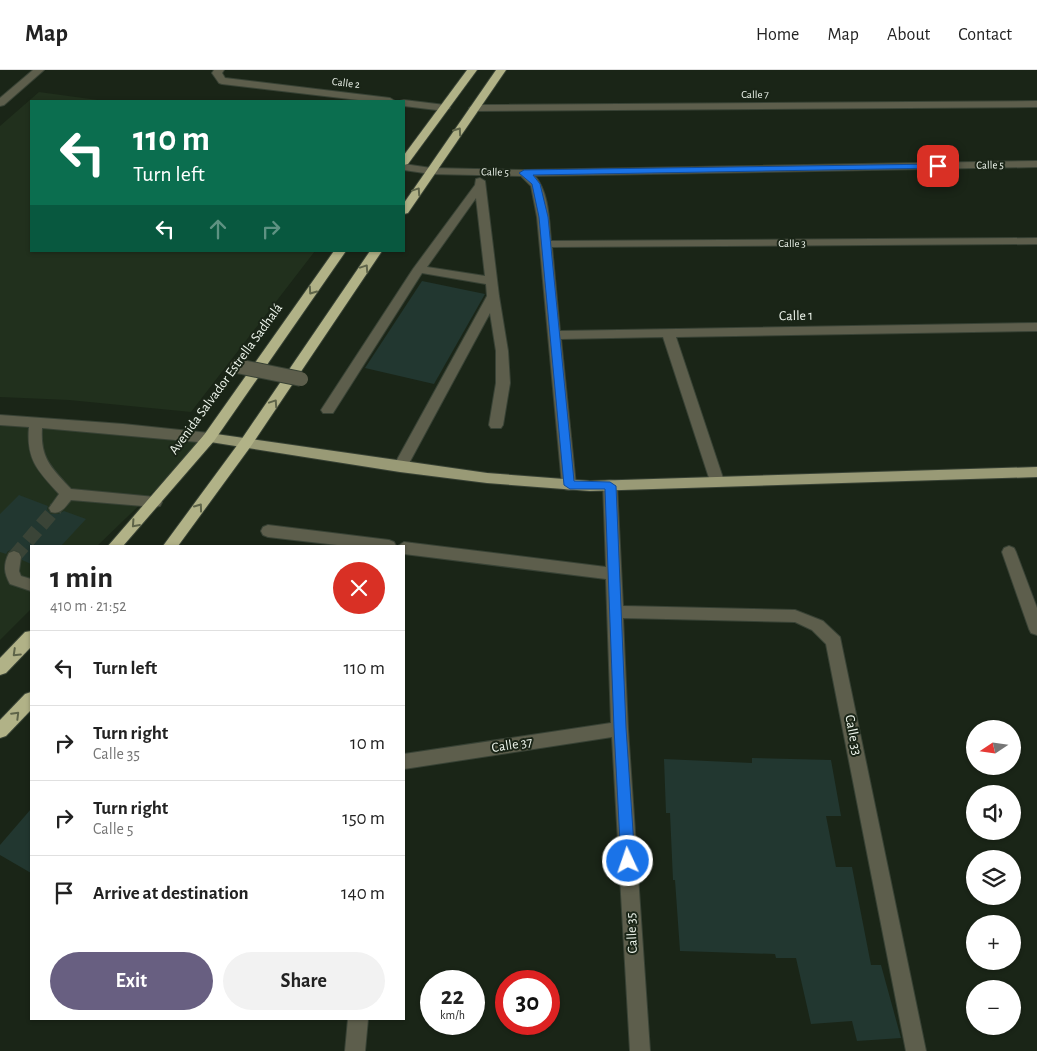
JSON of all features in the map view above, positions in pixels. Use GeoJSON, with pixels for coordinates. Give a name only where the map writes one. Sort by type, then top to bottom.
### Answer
{"type":"FeatureCollection","features":[{"type":"Feature","properties":{"kind":"highway"},"geometry":{"type":"LineString","coordinates":[[405,161],[472,70]]}},
{"type":"Feature","properties":{"kind":"highway"},"geometry":{"type":"LineString","coordinates":[[405,210],[501,70]]}},
{"type":"Feature","properties":{"kind":"highway","name":"Avenida Salvador Estrella Sadhalá"},"geometry":{"type":"LineString","coordinates":[[116,545],[208,438],[339,252]]}},
{"type":"Feature","properties":{"kind":"highway"},"geometry":{"type":"LineString","coordinates":[[171,545],[246,443],[375,252]]}},
{"type":"Feature","properties":{"kind":"highway"},"geometry":{"type":"LineString","coordinates":[[0,668],[30,638]]}},
{"type":"Feature","properties":{"kind":"highway"},"geometry":{"type":"LineString","coordinates":[[0,731],[30,700]]}},
{"type":"Feature","properties":{"kind":"main road"},"geometry":{"type":"LineString","coordinates":[[208,438],[400,467],[487,478],[570,485],[610,486],[1037,472]]}},
{"type":"Feature","properties":{"kind":"street"},"geometry":{"type":"LineString","coordinates":[[0,104],[39,70]]}},
{"type":"Feature","properties":{"kind":"street","name":"Calle 2"},"geometry":{"type":"LineString","coordinates":[[219,70],[217,73],[222,81],[382,100]]}},
{"type":"Feature","properties":{"kind":"street"},"geometry":{"type":"LineString","coordinates":[[405,103],[444,108]]}},
{"type":"Feature","properties":{"kind":"street","name":"Calle 7"},"geometry":{"type":"LineString","coordinates":[[474,108],[1037,104]]}},
{"type":"Feature","properties":{"kind":"street","name":"Calle 5"},"geometry":{"type":"LineString","coordinates":[[405,167],[431,171],[524,173],[1037,164]]}},
{"type":"Feature","properties":{"kind":"street"},"geometry":{"type":"LineString","coordinates":[[478,172],[493,296],[502,350],[503,383],[496,425]]}},
{"type":"Feature","properties":{"kind":"street"},"geometry":{"type":"LineString","coordinates":[[524,173],[531,178],[538,189],[556,335],[570,485]]}},
{"type":"Feature","properties":{"kind":"street"},"geometry":{"type":"LineString","coordinates":[[328,410],[418,269],[480,186]]}},
{"type":"Feature","properties":{"kind":"street","name":"Calle 3"},"geometry":{"type":"LineString","coordinates":[[546,244],[1037,241]]}},
{"type":"Feature","properties":{"kind":"street"},"geometry":{"type":"LineString","coordinates":[[418,269],[491,281]]}},
{"type":"Feature","properties":{"kind":"street"},"geometry":{"type":"LineString","coordinates":[[400,467],[493,296]]}},
{"type":"Feature","properties":{"kind":"street","name":"Calle 1"},"geometry":{"type":"LineString","coordinates":[[556,335],[1037,327]]}},
{"type":"Feature","properties":{"kind":"street"},"geometry":{"type":"LineString","coordinates":[[668,332],[717,481]]}},
{"type":"Feature","properties":{"kind":"street"},"geometry":{"type":"LineString","coordinates":[[237,366],[301,379]]}},
{"type":"Feature","properties":{"kind":"street"},"geometry":{"type":"LineString","coordinates":[[0,420],[208,438]]}},
{"type":"Feature","properties":{"kind":"street"},"geometry":{"type":"LineString","coordinates":[[36,422],[34,442],[38,461],[67,494],[154,502]]}},
{"type":"Feature","properties":{"kind":"street","name":"Calle 35"},"geometry":{"type":"LineString","coordinates":[[610,486],[620,728],[640,1051]]}},
{"type":"Feature","properties":{"kind":"street"},"geometry":{"type":"LineString","coordinates":[[56,508],[67,494]]}},
{"type":"Feature","properties":{"kind":"street"},"geometry":{"type":"LineString","coordinates":[[268,531],[381,545]]}},
{"type":"Feature","properties":{"kind":"street"},"geometry":{"type":"LineString","coordinates":[[405,548],[614,574]]}},
{"type":"Feature","properties":{"kind":"street"},"geometry":{"type":"LineString","coordinates":[[1009,552],[1037,629]]}},
{"type":"Feature","properties":{"kind":"street"},"geometry":{"type":"LineString","coordinates":[[14,557],[11,571],[15,580],[30,585]]}},
{"type":"Feature","properties":{"kind":"street","name":"Calle 33"},"geometry":{"type":"LineString","coordinates":[[616,612],[795,616],[812,621],[825,630],[834,642],[916,1051]]}},
{"type":"Feature","properties":{"kind":"street","name":"Calle 37"},"geometry":{"type":"LineString","coordinates":[[405,762],[620,728]]}},
{"type":"Feature","properties":{"kind":"street"},"geometry":{"type":"LineString","coordinates":[[355,1051],[358,1020]]}},
{"type":"Feature","properties":{"kind":"shaded area"},"geometry":{"type":"Polygon","coordinates":[[[39,92],[98,100],[30,100],[30,252],[314,252],[191,412],[69,400],[0,397],[0,126],[39,92]]]}},
{"type":"Feature","properties":{"kind":"shaded area"},"geometry":{"type":"Polygon","coordinates":[[[0,423],[209,438],[98,545],[30,545],[30,610],[0,640],[0,423]]]}},
{"type":"Feature","properties":{"kind":"building"},"geometry":{"type":"Polygon","coordinates":[[[422,281],[485,294],[434,384],[365,368],[422,281]]]}},
{"type":"Feature","properties":{"kind":"building"},"geometry":{"type":"Polygon","coordinates":[[[19,495],[48,506],[47,509],[51,514],[58,514],[64,511],[86,519],[62,545],[30,545],[30,564],[22,560],[21,552],[15,549],[8,551],[6,554],[0,552],[0,514],[19,495]]]}},
{"type":"Feature","properties":{"kind":"building"},"geometry":{"type":"Polygon","coordinates":[[[752,758],[831,760],[841,816],[826,816],[836,867],[852,867],[871,965],[881,965],[901,1038],[857,1041],[852,1021],[811,1024],[796,958],[776,958],[775,954],[680,951],[675,880],[673,880],[670,813],[666,813],[664,759],[752,763],[752,758]]]}},
{"type":"Feature","properties":{"kind":"building"},"geometry":{"type":"Polygon","coordinates":[[[30,810],[30,872],[0,855],[0,845],[30,810]]]}},
{"type":"Feature","properties":{"kind":"tunnel"},"geometry":{"type":"LineString","coordinates":[[14,557],[56,508]]}},
{"type":"Feature","properties":{"kind":"route"},"geometry":{"type":"LineString","coordinates":[[628,861],[620,728],[610,486],[570,485],[543,217],[536,184],[524,173],[938,166]]}}]}
